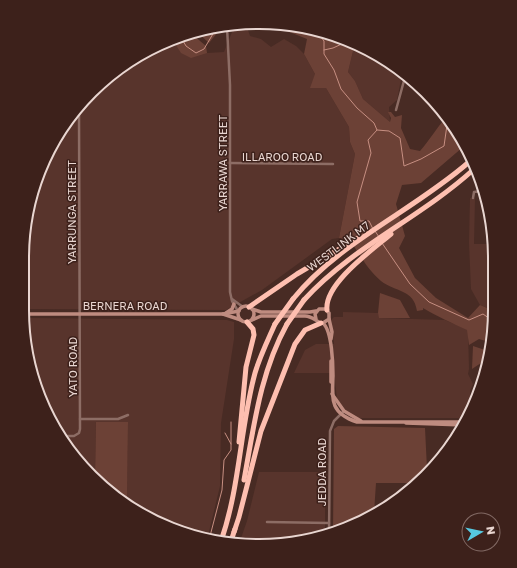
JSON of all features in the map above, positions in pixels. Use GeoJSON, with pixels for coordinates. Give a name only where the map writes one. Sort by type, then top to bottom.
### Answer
{"type":"FeatureCollection","features":[{"type":"Feature","properties":{"kind":"highway","name":"WESTLINK M7"},"geometry":{"type":"LineString","coordinates":[[221,536],[234,487],[252,386],[259,361],[276,324],[292,300],[318,272],[342,250],[409,207],[467,163]]}},
{"type":"Feature","properties":{"kind":"highway","name":"WESTLINK M7"},"geometry":{"type":"LineString","coordinates":[[232,537],[263,381],[270,358],[287,324],[304,300],[325,279],[348,260],[415,214],[471,171]]}},
{"type":"Feature","properties":{"kind":"highway"},"geometry":{"type":"LineString","coordinates":[[327,310],[328,297],[353,267],[415,214]]}},
{"type":"Feature","properties":{"kind":"highway"},"geometry":{"type":"LineString","coordinates":[[248,307],[297,274],[342,250]]}},
{"type":"Feature","properties":{"kind":"highway"},"geometry":{"type":"LineString","coordinates":[[221,536],[233,483],[245,378],[254,335],[250,321]]}},
{"type":"Feature","properties":{"kind":"highway"},"geometry":{"type":"LineString","coordinates":[[234,532],[240,517],[261,431],[281,378],[299,336],[308,328],[322,323]]}},
{"type":"Feature","properties":{"kind":"main road"},"geometry":{"type":"LineString","coordinates":[[224,313],[232,309],[234,304]]}},
{"type":"Feature","properties":{"kind":"main road"},"geometry":{"type":"LineString","coordinates":[[248,307],[258,312],[310,312],[322,308],[327,310],[330,314],[329,319],[332,332],[330,373],[332,394],[342,413],[362,422],[458,422]]}},
{"type":"Feature","properties":{"kind":"main road"},"geometry":{"type":"LineString","coordinates":[[248,307],[239,311],[238,316],[241,320],[250,321],[261,316],[305,316],[316,319],[329,329],[331,340]]}},
{"type":"Feature","properties":{"kind":"main road"},"geometry":{"type":"LineString","coordinates":[[248,307],[254,315],[250,321]]}},
{"type":"Feature","properties":{"kind":"main road"},"geometry":{"type":"LineString","coordinates":[[316,319],[315,314],[317,310]]}},
{"type":"Feature","properties":{"kind":"main road","name":"BERNERA ROAD"},"geometry":{"type":"LineString","coordinates":[[29,314],[224,313],[239,311]]}},
{"type":"Feature","properties":{"kind":"main road","name":"BERNERA ROAD"},"geometry":{"type":"LineString","coordinates":[[224,313],[241,320]]}},
{"type":"Feature","properties":{"kind":"main road"},"geometry":{"type":"LineString","coordinates":[[322,323],[329,319]]}},
{"type":"Feature","properties":{"kind":"main road"},"geometry":{"type":"LineString","coordinates":[[405,423],[456,425]]}},
{"type":"Feature","properties":{"kind":"street","name":"YARRAWA STREET"},"geometry":{"type":"LineString","coordinates":[[227,31],[230,85],[230,292],[234,304],[239,311]]}},
{"type":"Feature","properties":{"kind":"street"},"geometry":{"type":"LineString","coordinates":[[396,110],[404,81]]}},
{"type":"Feature","properties":{"kind":"street","name":"YARRUNGA STREET"},"geometry":{"type":"LineString","coordinates":[[79,115],[80,314]]}},
{"type":"Feature","properties":{"kind":"street","name":"ILLAROO ROAD"},"geometry":{"type":"LineString","coordinates":[[230,164],[333,164]]}},
{"type":"Feature","properties":{"kind":"street"},"geometry":{"type":"LineString","coordinates":[[473,198],[474,192],[478,192]]}},
{"type":"Feature","properties":{"kind":"street"},"geometry":{"type":"LineString","coordinates":[[232,299],[248,307]]}},
{"type":"Feature","properties":{"kind":"street","name":"YATO ROAD"},"geometry":{"type":"LineString","coordinates":[[67,436],[77,435],[80,432],[80,314]]}},
{"type":"Feature","properties":{"kind":"street","name":"JEDDA ROAD"},"geometry":{"type":"LineString","coordinates":[[329,528],[330,431],[333,423],[342,413]]}},
{"type":"Feature","properties":{"kind":"street"},"geometry":{"type":"LineString","coordinates":[[80,419],[118,419],[128,415]]}},
{"type":"Feature","properties":{"kind":"street"},"geometry":{"type":"LineString","coordinates":[[267,522],[329,523]]}},
{"type":"Feature","properties":{"kind":"shaded area"},"geometry":{"type":"Polygon","coordinates":[[[248,29],[250,36],[261,39],[271,47],[284,39],[296,46],[304,54],[315,74],[326,88],[349,127],[350,142],[355,154],[339,238],[332,239],[262,290],[226,310],[29,309],[29,243],[33,214],[46,171],[60,144],[76,119],[96,96],[119,76],[144,60],[171,46],[186,41],[204,49],[207,53],[224,52],[233,30],[248,29]]]}},
{"type":"Feature","properties":{"kind":"shaded area"},"geometry":{"type":"Polygon","coordinates":[[[286,31],[318,37],[353,50],[348,72],[355,81],[363,99],[390,122],[391,118],[388,112],[391,112],[395,117],[402,115],[401,128],[410,149],[420,151],[443,122],[457,144],[460,150],[421,183],[402,185],[396,204],[405,236],[399,248],[415,278],[436,298],[468,318],[480,305],[488,308],[486,341],[479,339],[469,345],[467,330],[423,308],[423,310],[417,311],[415,304],[408,295],[386,285],[376,277],[350,240],[339,238],[355,154],[350,142],[349,127],[326,88],[310,88],[315,74],[304,54],[307,39],[286,31]]]}},
{"type":"Feature","properties":{"kind":"shaded area"},"geometry":{"type":"Polygon","coordinates":[[[218,33],[209,43],[202,36],[218,33]]]}},
{"type":"Feature","properties":{"kind":"shaded area"},"geometry":{"type":"Polygon","coordinates":[[[196,38],[206,46],[207,53],[191,58],[181,53],[176,44],[196,38]]]}},
{"type":"Feature","properties":{"kind":"shaded area"},"geometry":{"type":"Polygon","coordinates":[[[353,50],[373,60],[401,79],[397,100],[389,107],[390,122],[363,99],[355,81],[348,72],[353,50]]]}},
{"type":"Feature","properties":{"kind":"shaded area"},"geometry":{"type":"Polygon","coordinates":[[[470,198],[475,198],[474,244],[488,244],[488,308],[480,305],[471,289],[469,243],[470,198]]]}},
{"type":"Feature","properties":{"kind":"shaded area"},"geometry":{"type":"Polygon","coordinates":[[[380,293],[400,300],[410,318],[379,318],[380,293]]]}},
{"type":"Feature","properties":{"kind":"shaded area"},"geometry":{"type":"Polygon","coordinates":[[[343,312],[378,313],[380,318],[445,320],[468,330],[468,374],[473,384],[470,391],[470,399],[460,418],[357,418],[346,411],[337,399],[334,373],[294,373],[305,350],[316,344],[334,344],[331,320],[334,317],[343,317],[343,312]]]}},
{"type":"Feature","properties":{"kind":"shaded area"},"geometry":{"type":"Polygon","coordinates":[[[29,318],[227,320],[234,322],[234,339],[221,423],[220,486],[209,534],[171,522],[127,497],[128,422],[96,422],[95,471],[76,449],[68,437],[46,397],[33,354],[29,318]]]}},
{"type":"Feature","properties":{"kind":"shaded area"},"geometry":{"type":"Polygon","coordinates":[[[473,346],[485,350],[482,363],[472,369],[473,346]]]}},
{"type":"Feature","properties":{"kind":"shaded area"},"geometry":{"type":"Polygon","coordinates":[[[96,422],[128,422],[127,497],[95,471],[96,422]]]}},
{"type":"Feature","properties":{"kind":"shaded area"},"geometry":{"type":"Polygon","coordinates":[[[338,426],[425,428],[427,466],[409,483],[376,483],[374,507],[346,522],[333,527],[334,429],[338,426]]]}},
{"type":"Feature","properties":{"kind":"shaded area"},"geometry":{"type":"Polygon","coordinates":[[[259,472],[325,472],[325,529],[303,535],[274,539],[241,539],[247,521],[259,472]]]}},
{"type":"Feature","properties":{"kind":"waterway"},"geometry":{"type":"LineString","coordinates":[[183,42],[186,46],[196,53],[204,49],[213,33]]}},
{"type":"Feature","properties":{"kind":"waterway"},"geometry":{"type":"LineString","coordinates":[[322,38],[324,41],[324,54],[334,70],[341,89],[357,108],[374,123],[377,130],[368,140],[371,153],[357,202],[360,221],[369,221],[373,229]]}},
{"type":"Feature","properties":{"kind":"waterway"},"geometry":{"type":"LineString","coordinates":[[324,50],[341,44]]}},
{"type":"Feature","properties":{"kind":"waterway"},"geometry":{"type":"LineString","coordinates":[[377,130],[389,131],[400,138],[404,166],[421,159],[444,146],[447,127]]}},
{"type":"Feature","properties":{"kind":"waterway"},"geometry":{"type":"LineString","coordinates":[[375,231],[379,237]]}},
{"type":"Feature","properties":{"kind":"waterway"},"geometry":{"type":"LineString","coordinates":[[382,243],[410,284],[429,302],[469,320],[483,314],[488,318]]}},
{"type":"Feature","properties":{"kind":"waterway"},"geometry":{"type":"LineString","coordinates":[[211,534],[222,490],[224,460],[231,450],[231,422]]}},
{"type":"Feature","properties":{"kind":"waterway"},"geometry":{"type":"LineString","coordinates":[[225,433],[231,444]]}}]}
